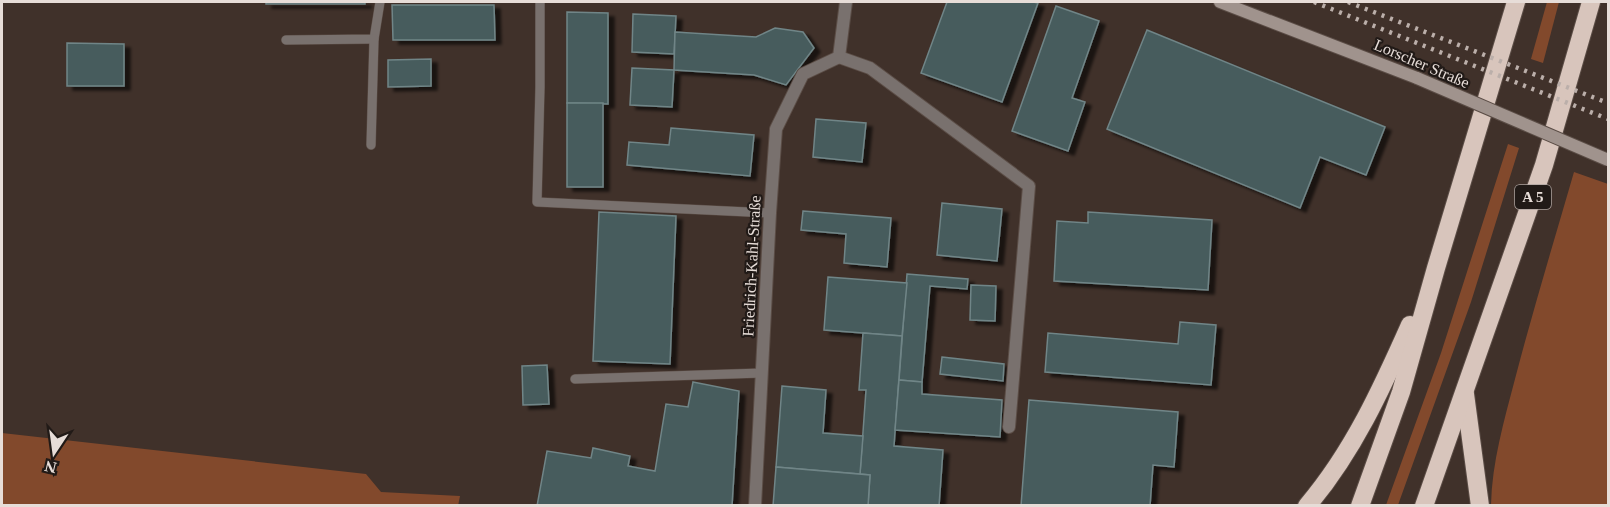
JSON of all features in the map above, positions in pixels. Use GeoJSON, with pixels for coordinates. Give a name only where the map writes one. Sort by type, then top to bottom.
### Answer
{"type":"FeatureCollection","features":[{"type":"Feature","properties":{"kind":"highway"},"geometry":{"type":"LineString","coordinates":[[1360,506],[1401,392],[1516,2]]}},
{"type":"Feature","properties":{"kind":"highway","name":"A 5"},"geometry":{"type":"LineString","coordinates":[[1424,506],[1544,165],[1591,2]]}},
{"type":"Feature","properties":{"kind":"highway"},"geometry":{"type":"LineString","coordinates":[[1307,506],[1354,440],[1386,379],[1436,268]]}},
{"type":"Feature","properties":{"kind":"highway"},"geometry":{"type":"LineString","coordinates":[[1465,390],[1480,506]]}},
{"type":"Feature","properties":{"kind":"main road","name":"Lorscher Straße"},"geometry":{"type":"LineString","coordinates":[[1220,2],[1417,78],[1608,160]]}},
{"type":"Feature","properties":{"kind":"street"},"geometry":{"type":"LineString","coordinates":[[846,2],[839,57],[870,68],[1029,186],[1009,428]]}},
{"type":"Feature","properties":{"kind":"street","name":"Friedrich-Kahl-Straße"},"geometry":{"type":"LineString","coordinates":[[755,506],[776,129],[803,74],[839,57]]}},
{"type":"Feature","properties":{"kind":"lane"},"geometry":{"type":"LineString","coordinates":[[371,145],[374,39],[380,2]]}},
{"type":"Feature","properties":{"kind":"lane"},"geometry":{"type":"LineString","coordinates":[[540,2],[537,202],[770,213]]}},
{"type":"Feature","properties":{"kind":"lane"},"geometry":{"type":"LineString","coordinates":[[286,40],[374,39]]}},
{"type":"Feature","properties":{"kind":"lane"},"geometry":{"type":"LineString","coordinates":[[575,379],[762,373]]}},
{"type":"Feature","properties":{"kind":"shaded area"},"geometry":{"type":"Polygon","coordinates":[[[1547,2],[1559,2],[1543,63],[1531,59],[1547,2]]]}},
{"type":"Feature","properties":{"kind":"shaded area"},"geometry":{"type":"Polygon","coordinates":[[[1508,144],[1519,148],[1471,302],[1398,505],[1386,505],[1441,353],[1508,144]]]}},
{"type":"Feature","properties":{"kind":"shaded area"},"geometry":{"type":"Polygon","coordinates":[[[1574,172],[1608,184],[1608,505],[1491,505],[1496,457],[1503,426],[1574,172]]]}},
{"type":"Feature","properties":{"kind":"shaded area"},"geometry":{"type":"Polygon","coordinates":[[[2,433],[366,474],[381,492],[460,496],[458,506],[2,505],[2,433]]]}},
{"type":"Feature","properties":{"kind":"building"},"geometry":{"type":"Polygon","coordinates":[[[266,2],[365,2],[365,4],[266,4],[266,2]]]}},
{"type":"Feature","properties":{"kind":"building"},"geometry":{"type":"Polygon","coordinates":[[[947,2],[1038,3],[1002,102],[921,73],[947,2]]]}},
{"type":"Feature","properties":{"kind":"building"},"geometry":{"type":"Polygon","coordinates":[[[392,5],[494,5],[495,40],[393,40],[392,5]]]}},
{"type":"Feature","properties":{"kind":"building"},"geometry":{"type":"Polygon","coordinates":[[[1056,6],[1099,21],[1072,98],[1085,102],[1068,151],[1012,131],[1056,6]]]}},
{"type":"Feature","properties":{"kind":"building"},"geometry":{"type":"Polygon","coordinates":[[[567,12],[608,13],[608,104],[567,103],[567,12]]]}},
{"type":"Feature","properties":{"kind":"building"},"geometry":{"type":"Polygon","coordinates":[[[633,14],[676,16],[674,54],[632,52],[633,14]]]}},
{"type":"Feature","properties":{"kind":"building"},"geometry":{"type":"Polygon","coordinates":[[[775,28],[803,32],[814,48],[786,85],[754,75],[674,70],[675,32],[756,37],[775,28]]]}},
{"type":"Feature","properties":{"kind":"building"},"geometry":{"type":"Polygon","coordinates":[[[1147,30],[1385,127],[1366,175],[1320,157],[1300,208],[1107,129],[1147,30]]]}},
{"type":"Feature","properties":{"kind":"building"},"geometry":{"type":"Polygon","coordinates":[[[67,43],[124,44],[124,86],[67,86],[67,43]]]}},
{"type":"Feature","properties":{"kind":"building"},"geometry":{"type":"Polygon","coordinates":[[[431,59],[431,86],[388,87],[388,60],[431,59]]]}},
{"type":"Feature","properties":{"kind":"building"},"geometry":{"type":"Polygon","coordinates":[[[632,68],[674,70],[672,107],[630,105],[632,68]]]}},
{"type":"Feature","properties":{"kind":"building"},"geometry":{"type":"Polygon","coordinates":[[[567,103],[603,103],[603,187],[567,187],[567,103]]]}},
{"type":"Feature","properties":{"kind":"building"},"geometry":{"type":"Polygon","coordinates":[[[816,119],[866,123],[862,162],[813,157],[816,119]]]}},
{"type":"Feature","properties":{"kind":"building"},"geometry":{"type":"Polygon","coordinates":[[[671,128],[754,135],[750,176],[627,165],[629,142],[669,145],[671,128]]]}},
{"type":"Feature","properties":{"kind":"building"},"geometry":{"type":"Polygon","coordinates":[[[942,203],[1002,209],[997,261],[937,255],[942,203]]]}},
{"type":"Feature","properties":{"kind":"building"},"geometry":{"type":"Polygon","coordinates":[[[803,211],[891,218],[887,267],[844,263],[846,234],[801,230],[803,211]]]}},
{"type":"Feature","properties":{"kind":"building"},"geometry":{"type":"Polygon","coordinates":[[[599,212],[676,216],[670,364],[593,361],[599,212]]]}},
{"type":"Feature","properties":{"kind":"building"},"geometry":{"type":"Polygon","coordinates":[[[1088,212],[1212,220],[1208,290],[1054,281],[1057,221],[1088,223],[1088,212]]]}},
{"type":"Feature","properties":{"kind":"building"},"geometry":{"type":"Polygon","coordinates":[[[907,274],[968,279],[967,289],[930,286],[922,382],[899,380],[907,274]]]}},
{"type":"Feature","properties":{"kind":"building"},"geometry":{"type":"Polygon","coordinates":[[[828,277],[907,283],[902,336],[824,330],[828,277]]]}},
{"type":"Feature","properties":{"kind":"building"},"geometry":{"type":"Polygon","coordinates":[[[971,285],[996,286],[995,321],[970,320],[971,285]]]}},
{"type":"Feature","properties":{"kind":"building"},"geometry":{"type":"Polygon","coordinates":[[[1180,322],[1216,325],[1211,385],[1045,372],[1048,333],[1178,344],[1180,322]]]}},
{"type":"Feature","properties":{"kind":"building"},"geometry":{"type":"Polygon","coordinates":[[[863,333],[902,336],[894,446],[943,450],[939,506],[868,506],[870,475],[860,474],[866,390],[859,390],[863,333]]]}},
{"type":"Feature","properties":{"kind":"building"},"geometry":{"type":"Polygon","coordinates":[[[942,357],[1004,364],[1003,381],[940,374],[942,357]]]}},
{"type":"Feature","properties":{"kind":"building"},"geometry":{"type":"Polygon","coordinates":[[[547,365],[549,404],[523,405],[522,366],[547,365]]]}},
{"type":"Feature","properties":{"kind":"building"},"geometry":{"type":"Polygon","coordinates":[[[899,380],[922,382],[922,394],[1002,400],[1000,437],[895,430],[899,380]]]}},
{"type":"Feature","properties":{"kind":"building"},"geometry":{"type":"Polygon","coordinates":[[[693,382],[739,391],[732,506],[537,506],[547,451],[591,458],[593,448],[630,456],[628,466],[655,471],[666,404],[688,407],[693,382]]]}},
{"type":"Feature","properties":{"kind":"building"},"geometry":{"type":"Polygon","coordinates":[[[782,386],[826,390],[823,433],[863,436],[860,474],[776,467],[782,386]]]}},
{"type":"Feature","properties":{"kind":"building"},"geometry":{"type":"Polygon","coordinates":[[[1029,400],[1178,412],[1174,467],[1153,465],[1150,506],[1021,506],[1029,400]]]}},
{"type":"Feature","properties":{"kind":"building"},"geometry":{"type":"Polygon","coordinates":[[[776,467],[870,475],[868,506],[773,506],[776,467]]]}},
{"type":"Feature","properties":{"kind":"railway"},"geometry":{"type":"LineString","coordinates":[[1314,2],[1608,119]]}},
{"type":"Feature","properties":{"kind":"railway"},"geometry":{"type":"LineString","coordinates":[[1348,2],[1608,103]]}}]}
